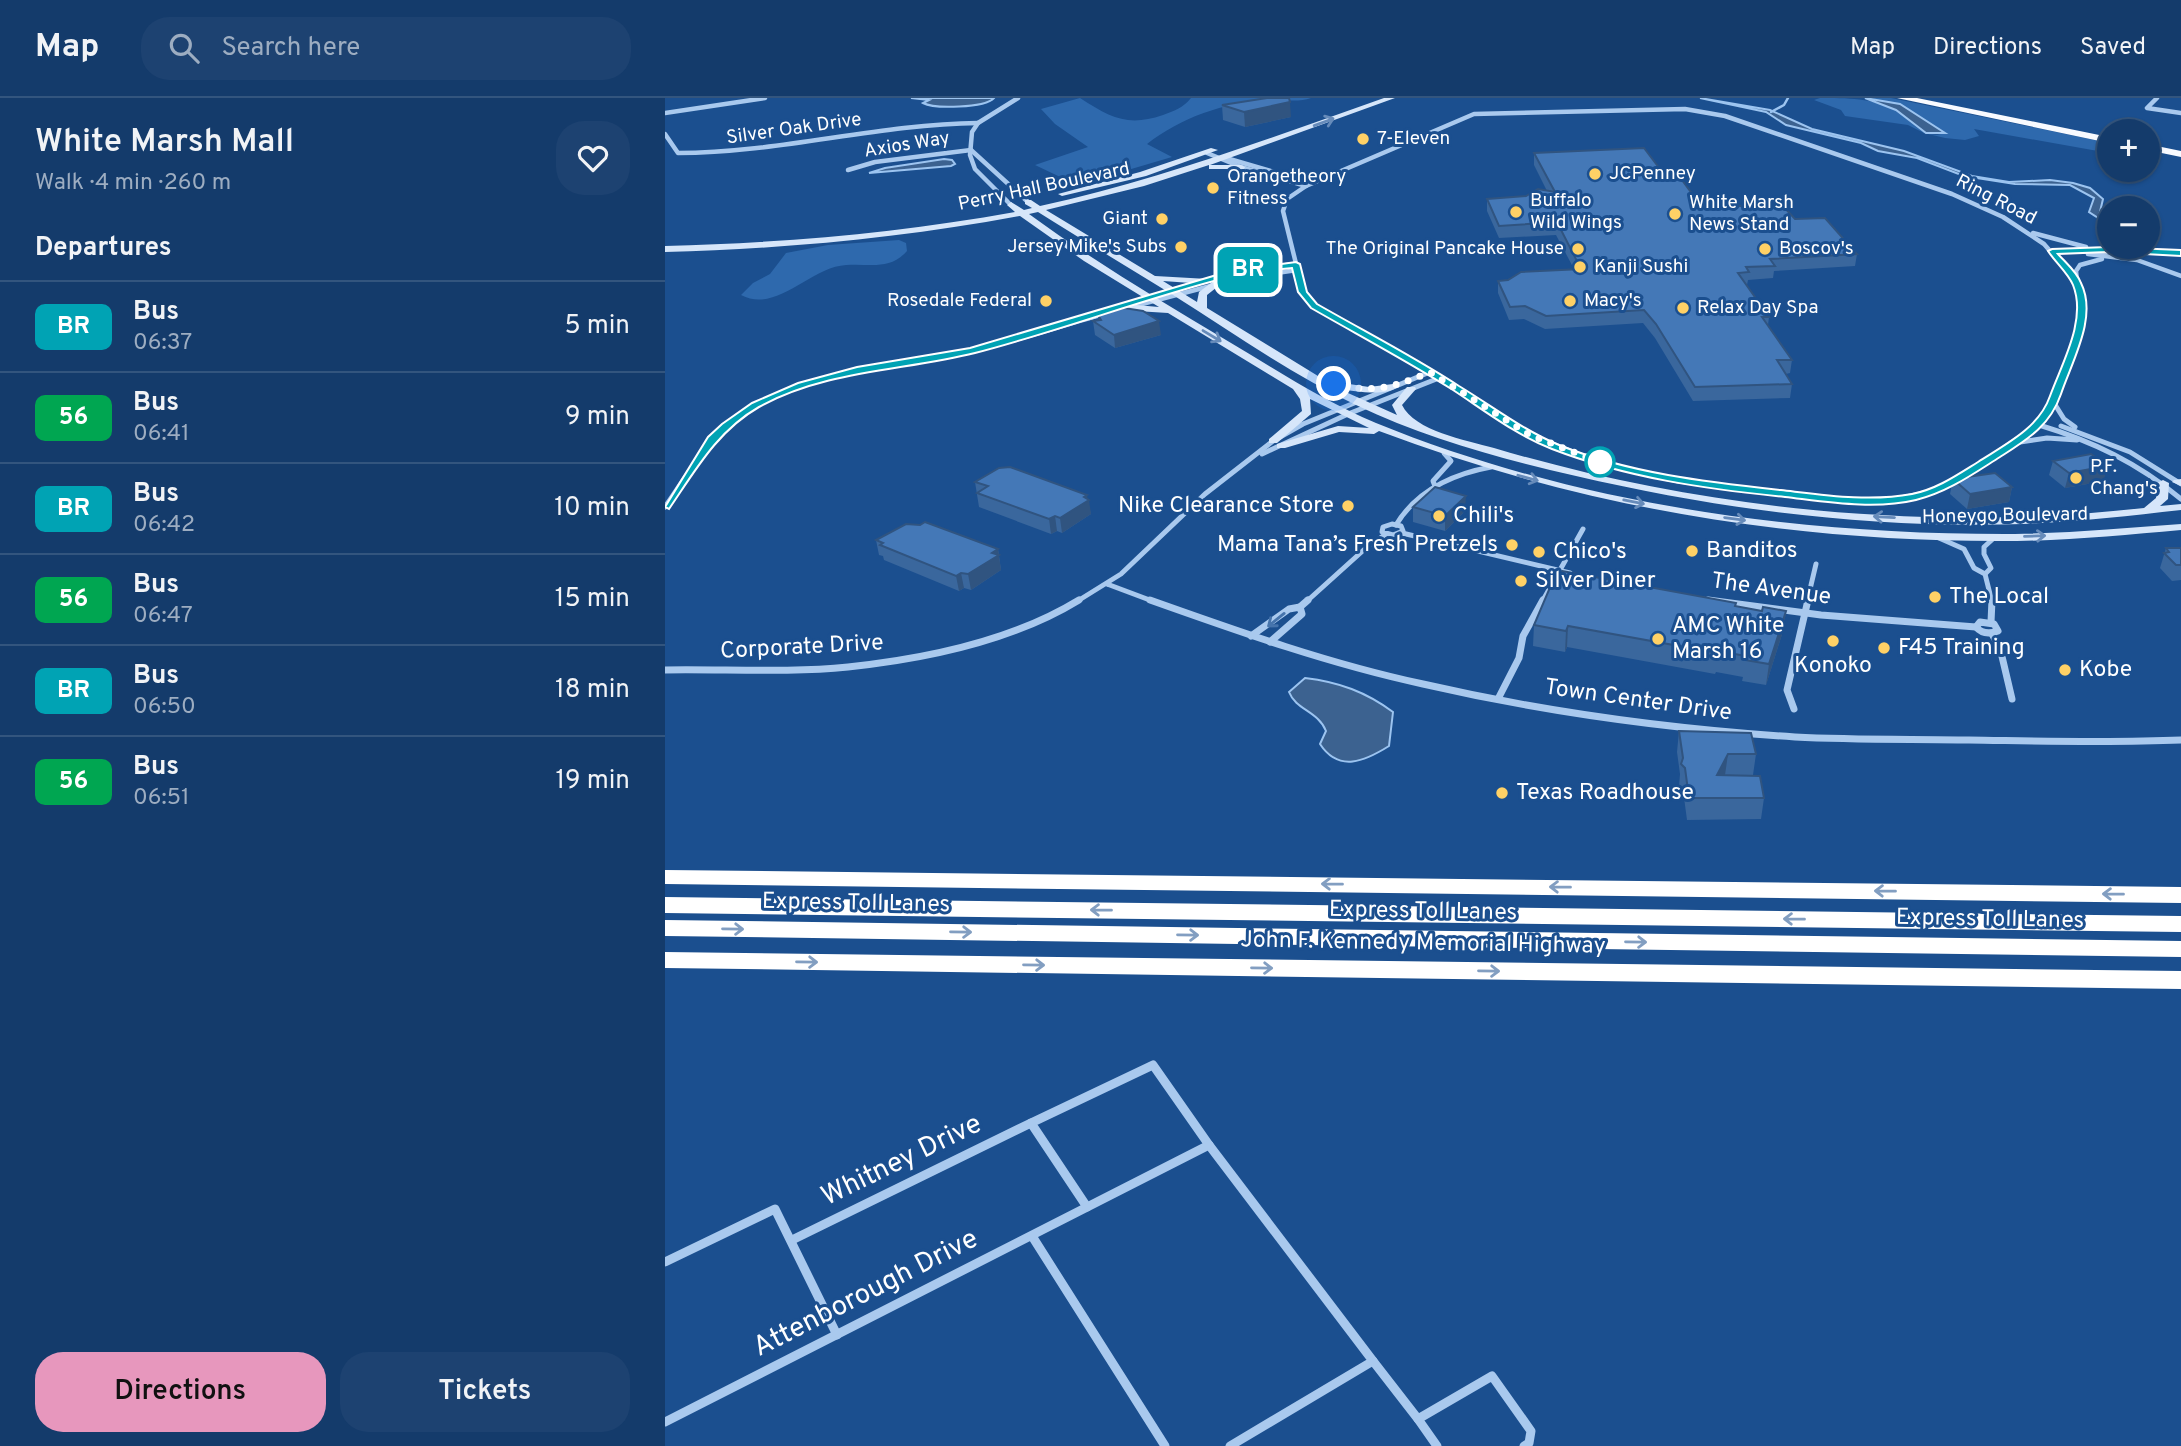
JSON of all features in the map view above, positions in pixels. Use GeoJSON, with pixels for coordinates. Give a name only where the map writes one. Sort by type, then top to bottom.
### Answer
{"type":"FeatureCollection","features":[{"type":"Feature","properties":{"kind":"highway"},"geometry":{"type":"LineString","coordinates":[[1902,98],[2097,138]]}},
{"type":"Feature","properties":{"kind":"highway"},"geometry":{"type":"LineString","coordinates":[[1944,98],[2097,128]]}},
{"type":"Feature","properties":{"kind":"highway"},"geometry":{"type":"LineString","coordinates":[[2160,141],[2181,145]]}},
{"type":"Feature","properties":{"kind":"highway"},"geometry":{"type":"LineString","coordinates":[[2160,150],[2181,154]]}},
{"type":"Feature","properties":{"kind":"highway"},"geometry":{"type":"LineString","coordinates":[[665,877],[2181,895]]}},
{"type":"Feature","properties":{"kind":"highway","name":"Express Toll Lanes"},"geometry":{"type":"LineString","coordinates":[[665,905],[2181,924]]}},
{"type":"Feature","properties":{"kind":"highway","name":"Express Toll Lanes"},"geometry":{"type":"LineString","coordinates":[[665,928],[2181,949]]}},
{"type":"Feature","properties":{"kind":"highway","name":"John F. Kennedy Memorial Highway"},"geometry":{"type":"LineString","coordinates":[[665,960],[2181,980]]}},
{"type":"Feature","properties":{"kind":"main road"},"geometry":{"type":"LineString","coordinates":[[1290,124],[1364,98]]}},
{"type":"Feature","properties":{"kind":"main road","name":"Perry Hall Boulevard"},"geometry":{"type":"LineString","coordinates":[[665,249],[823,242],[1039,209],[1095,197],[1186,170],[1391,98]]}},
{"type":"Feature","properties":{"kind":"main road","name":"Perry Hall Boulevard"},"geometry":{"type":"LineString","coordinates":[[691,248],[783,241],[1028,202],[1143,174],[1230,145]]}},
{"type":"Feature","properties":{"kind":"main road"},"geometry":{"type":"LineString","coordinates":[[1251,164],[1247,155],[1260,145]]}},
{"type":"Feature","properties":{"kind":"main road"},"geometry":{"type":"LineString","coordinates":[[1186,170],[1215,166],[1241,167]]}},
{"type":"Feature","properties":{"kind":"main road"},"geometry":{"type":"LineString","coordinates":[[1060,222],[1063,210],[1095,197]]}},
{"type":"Feature","properties":{"kind":"main road","name":"Honeygo Boulevard"},"geometry":{"type":"LineString","coordinates":[[1028,202],[1149,276],[1171,293],[1316,380],[1353,408],[1402,436],[1444,453],[1491,467],[1595,494],[1668,509],[1765,523],[1935,536],[1995,537],[2181,527]]}},
{"type":"Feature","properties":{"kind":"main road","name":"Honeygo Boulevard"},"geometry":{"type":"LineString","coordinates":[[1011,205],[1036,227],[1298,387],[1353,408],[1576,474],[1694,496],[1816,512],[1963,520],[2057,519],[2181,507]]}},
{"type":"Feature","properties":{"kind":"main road"},"geometry":{"type":"LineString","coordinates":[[973,221],[1008,221],[1036,227]]}},
{"type":"Feature","properties":{"kind":"main road"},"geometry":{"type":"LineString","coordinates":[[1084,257],[1171,293]]}},
{"type":"Feature","properties":{"kind":"main road"},"geometry":{"type":"LineString","coordinates":[[1149,276],[1177,281],[1205,281]]}},
{"type":"Feature","properties":{"kind":"main road"},"geometry":{"type":"LineString","coordinates":[[1202,310],[1200,297],[1218,282]]}},
{"type":"Feature","properties":{"kind":"main road"},"geometry":{"type":"LineString","coordinates":[[1112,311],[1131,295],[1129,285]]}},
{"type":"Feature","properties":{"kind":"main road"},"geometry":{"type":"LineString","coordinates":[[1150,299],[1169,302],[1275,356]]}},
{"type":"Feature","properties":{"kind":"main road"},"geometry":{"type":"LineString","coordinates":[[1112,311],[1170,311]]}},
{"type":"Feature","properties":{"kind":"main road"},"geometry":{"type":"LineString","coordinates":[[1255,362],[1275,368],[1353,408],[1476,446]]}},
{"type":"Feature","properties":{"kind":"main road"},"geometry":{"type":"LineString","coordinates":[[1316,380],[1369,390],[1394,387]]}},
{"type":"Feature","properties":{"kind":"main road"},"geometry":{"type":"LineString","coordinates":[[1277,443],[1307,412],[1305,399],[1298,387]]}},
{"type":"Feature","properties":{"kind":"main road"},"geometry":{"type":"LineString","coordinates":[[1411,389],[1397,405],[1402,415],[1414,424]]}},
{"type":"Feature","properties":{"kind":"main road"},"geometry":{"type":"LineString","coordinates":[[1277,443],[1338,429],[1402,436]]}},
{"type":"Feature","properties":{"kind":"main road"},"geometry":{"type":"LineString","coordinates":[[2147,511],[2162,499],[2163,483]]}},
{"type":"Feature","properties":{"kind":"main road"},"geometry":{"type":"LineString","coordinates":[[1668,509],[1678,501],[1694,496]]}},
{"type":"Feature","properties":{"kind":"main road"},"geometry":{"type":"LineString","coordinates":[[2090,533],[2181,517]]}},
{"type":"Feature","properties":{"kind":"main road"},"geometry":{"type":"LineString","coordinates":[[2112,532],[2181,536]]}},
{"type":"Feature","properties":{"kind":"street"},"geometry":{"type":"LineString","coordinates":[[665,113],[765,98]]}},
{"type":"Feature","properties":{"kind":"street"},"geometry":{"type":"LineString","coordinates":[[971,150],[972,132],[978,123],[1018,98]]}},
{"type":"Feature","properties":{"kind":"street"},"geometry":{"type":"LineString","coordinates":[[2157,98],[2147,108],[2181,113]]}},
{"type":"Feature","properties":{"kind":"street","name":"Ring Road"},"geometry":{"type":"LineString","coordinates":[[1699,109],[1952,194],[1993,212],[2027,231],[2054,253],[2077,282],[2083,304],[2081,318],[2054,403],[2041,423],[1949,484],[1913,497],[1854,501],[1769,493],[1661,478],[1589,459],[1520,430],[1430,372],[1314,306],[1303,292],[1283,208],[1291,196],[1306,186],[1456,120],[1479,114],[1699,109]]}},
{"type":"Feature","properties":{"kind":"street","name":"Silver Oak Drive"},"geometry":{"type":"LineString","coordinates":[[665,134],[678,153],[744,153],[918,124],[978,123]]}},
{"type":"Feature","properties":{"kind":"street","name":"Axios Way"},"geometry":{"type":"LineString","coordinates":[[848,170],[875,162],[971,150]]}},
{"type":"Feature","properties":{"kind":"street","name":"Honeygo Boulevard"},"geometry":{"type":"LineString","coordinates":[[971,150],[1028,202]]}},
{"type":"Feature","properties":{"kind":"street","name":"Honeygo Boulevard"},"geometry":{"type":"LineString","coordinates":[[971,150],[971,162],[975,169],[1011,205]]}},
{"type":"Feature","properties":{"kind":"street"},"geometry":{"type":"LineString","coordinates":[[1207,153],[1313,183]]}},
{"type":"Feature","properties":{"kind":"street"},"geometry":{"type":"LineString","coordinates":[[1222,158],[1241,167],[1306,186]]}},
{"type":"Feature","properties":{"kind":"street"},"geometry":{"type":"LineString","coordinates":[[1291,177],[1316,178],[1336,173]]}},
{"type":"Feature","properties":{"kind":"street"},"geometry":{"type":"LineString","coordinates":[[2027,231],[2097,248]]}},
{"type":"Feature","properties":{"kind":"street"},"geometry":{"type":"LineString","coordinates":[[2054,253],[2097,251]]}},
{"type":"Feature","properties":{"kind":"street"},"geometry":{"type":"LineString","coordinates":[[2054,253],[2137,260],[2181,275]]}},
{"type":"Feature","properties":{"kind":"street"},"geometry":{"type":"LineString","coordinates":[[2160,253],[2181,254]]}},
{"type":"Feature","properties":{"kind":"street"},"geometry":{"type":"LineString","coordinates":[[2181,254],[2171,263],[2181,275]]}},
{"type":"Feature","properties":{"kind":"street"},"geometry":{"type":"LineString","coordinates":[[2077,282],[2077,268],[2089,260],[2137,260]]}},
{"type":"Feature","properties":{"kind":"street"},"geometry":{"type":"LineString","coordinates":[[1150,299],[1252,269],[1296,267]]}},
{"type":"Feature","properties":{"kind":"street"},"geometry":{"type":"LineString","coordinates":[[665,507],[711,439],[756,405],[775,396],[842,374],[972,351],[1171,293],[1251,274],[1296,267]]}},
{"type":"Feature","properties":{"kind":"street"},"geometry":{"type":"LineString","coordinates":[[1353,408],[1430,372]]}},
{"type":"Feature","properties":{"kind":"street"},"geometry":{"type":"LineString","coordinates":[[1353,408],[1439,378]]}},
{"type":"Feature","properties":{"kind":"street"},"geometry":{"type":"LineString","coordinates":[[2054,403],[2064,419],[2088,434],[2140,457],[2180,483]]}},
{"type":"Feature","properties":{"kind":"street","name":"Corporate Drive"},"geometry":{"type":"LineString","coordinates":[[665,670],[805,670],[847,667],[931,654],[1012,631],[1067,607],[1107,584],[1138,560],[1205,494],[1255,457],[1277,443],[1353,408]]}},
{"type":"Feature","properties":{"kind":"street","name":"Corporate Drive"},"geometry":{"type":"LineString","coordinates":[[1277,443],[1353,408]]}},
{"type":"Feature","properties":{"kind":"street"},"geometry":{"type":"LineString","coordinates":[[2041,423],[2088,434]]}},
{"type":"Feature","properties":{"kind":"street"},"geometry":{"type":"LineString","coordinates":[[2041,423],[2097,443],[2133,461],[2181,499]]}},
{"type":"Feature","properties":{"kind":"street"},"geometry":{"type":"LineString","coordinates":[[2015,442],[2061,438],[2097,443]]}},
{"type":"Feature","properties":{"kind":"street"},"geometry":{"type":"LineString","coordinates":[[1435,486],[1433,481],[1451,461],[1444,453]]}},
{"type":"Feature","properties":{"kind":"street"},"geometry":{"type":"LineString","coordinates":[[1396,525],[1403,514],[1435,486],[1464,472],[1491,467]]}},
{"type":"Feature","properties":{"kind":"street"},"geometry":{"type":"LineString","coordinates":[[1386,534],[1382,528],[1396,525],[1402,528],[1402,533]]}},
{"type":"Feature","properties":{"kind":"street"},"geometry":{"type":"LineString","coordinates":[[1498,699],[1519,658],[1523,636],[1583,528]]}},
{"type":"Feature","properties":{"kind":"street"},"geometry":{"type":"LineString","coordinates":[[1251,636],[1289,610],[1300,607],[1367,547],[1386,534],[1402,533],[1582,576]]}},
{"type":"Feature","properties":{"kind":"street"},"geometry":{"type":"LineString","coordinates":[[1935,536],[1964,549],[1975,568],[1985,574],[1991,598],[1991,622]]}},
{"type":"Feature","properties":{"kind":"street"},"geometry":{"type":"LineString","coordinates":[[1985,574],[1991,568],[1984,554],[1984,547],[1995,537]]}},
{"type":"Feature","properties":{"kind":"street"},"geometry":{"type":"LineString","coordinates":[[1794,709],[1787,690],[1816,564]]}},
{"type":"Feature","properties":{"kind":"street","name":"Town Center Drive"},"geometry":{"type":"LineString","coordinates":[[1107,584],[1251,636],[1408,681],[1498,699],[1675,726],[1799,737],[2082,742],[2181,740]]}},
{"type":"Feature","properties":{"kind":"street","name":"The Avenue"},"geometry":{"type":"LineString","coordinates":[[1690,598],[1708,598],[1805,613],[1976,627]]}},
{"type":"Feature","properties":{"kind":"street"},"geometry":{"type":"LineString","coordinates":[[1270,642],[1302,614],[1300,607]]}},
{"type":"Feature","properties":{"kind":"street"},"geometry":{"type":"LineString","coordinates":[[1991,634],[1999,629],[1991,622],[1980,622],[1976,627],[1979,631],[1991,634],[2000,649],[2012,699]]}},
{"type":"Feature","properties":{"kind":"street"},"geometry":{"type":"LineString","coordinates":[[1087,1207],[1031,1123],[1153,1065],[1209,1145],[1437,1446]]}},
{"type":"Feature","properties":{"kind":"street","name":"Whitney Drive"},"geometry":{"type":"LineString","coordinates":[[792,1240],[1031,1123]]}},
{"type":"Feature","properties":{"kind":"street","name":"Attenborough Drive"},"geometry":{"type":"LineString","coordinates":[[665,1422],[1209,1145]]}},
{"type":"Feature","properties":{"kind":"street"},"geometry":{"type":"LineString","coordinates":[[665,1262],[775,1209],[837,1335]]}},
{"type":"Feature","properties":{"kind":"street"},"geometry":{"type":"LineString","coordinates":[[1032,1236],[1165,1446]]}},
{"type":"Feature","properties":{"kind":"street"},"geometry":{"type":"LineString","coordinates":[[1230,1446],[1373,1361]]}},
{"type":"Feature","properties":{"kind":"street"},"geometry":{"type":"LineString","coordinates":[[1418,1419],[1492,1376],[1531,1431],[1529,1443],[1524,1446]]}},
{"type":"Feature","properties":{"kind":"shaded area"},"geometry":{"type":"Polygon","coordinates":[[[911,98],[994,98],[981,104],[948,107],[929,105],[923,103],[929,100],[911,98]]]}},
{"type":"Feature","properties":{"kind":"shaded area"},"geometry":{"type":"Polygon","coordinates":[[[1080,98],[1111,115],[1140,120],[1175,110],[1191,98],[1311,98],[1235,104],[1204,113],[1174,126],[1147,144],[1172,157],[1077,185],[1035,165],[1088,147],[1055,124],[1041,109],[1080,98]]]}},
{"type":"Feature","properties":{"kind":"shaded area"},"geometry":{"type":"Polygon","coordinates":[[[1700,98],[1770,110],[1812,129],[1904,151],[1972,176],[2009,182],[2050,180],[2090,188],[2099,196],[2097,196],[2097,217],[2089,212],[2094,198],[2070,185],[2015,184],[1964,176],[1917,158],[1878,151],[1861,143],[1786,125],[1766,112],[1700,98]]]}},
{"type":"Feature","properties":{"kind":"shaded area"},"geometry":{"type":"Polygon","coordinates":[[[1865,98],[1900,104],[1945,133],[1926,133],[1896,110],[1865,98]]]}},
{"type":"Feature","properties":{"kind":"shaded area"},"geometry":{"type":"Polygon","coordinates":[[[1872,98],[1891,98],[2097,141],[2097,151],[1974,129],[1979,136],[1965,140],[1945,138],[1924,133],[1908,125],[1845,116],[1841,110],[1814,100],[1850,99],[1879,103],[1896,110],[1924,132],[1937,135],[1944,133],[1913,112],[1872,98]]]}},
{"type":"Feature","properties":{"kind":"shaded area"},"geometry":{"type":"Polygon","coordinates":[[[952,160],[955,164],[869,173],[885,168],[952,160]]]}},
{"type":"Feature","properties":{"kind":"shaded area"},"geometry":{"type":"Polygon","coordinates":[[[899,240],[906,243],[907,251],[886,264],[833,268],[768,299],[741,295],[753,283],[770,274],[786,253],[828,245],[899,240]]]}},
{"type":"Feature","properties":{"kind":"shaded area"},"geometry":{"type":"Polygon","coordinates":[[[1305,678],[1352,689],[1393,712],[1389,746],[1353,762],[1335,759],[1327,753],[1320,744],[1326,731],[1322,724],[1297,703],[1289,692],[1305,678]]]}},
{"type":"Feature","properties":{"kind":"building"},"geometry":{"type":"Polygon","coordinates":[[[1267,98],[1289,98],[1290,102],[1244,112],[1222,105],[1267,98]]]}},
{"type":"Feature","properties":{"kind":"building"},"geometry":{"type":"Polygon","coordinates":[[[1644,148],[1663,173],[1676,172],[1699,203],[1706,201],[1722,207],[1781,204],[1795,219],[1825,218],[1857,254],[1770,259],[1775,266],[1746,267],[1749,272],[1738,273],[1769,317],[1762,317],[1792,360],[1777,360],[1792,384],[1695,387],[1656,324],[1644,310],[1546,316],[1525,306],[1510,307],[1498,281],[1508,280],[1521,272],[1581,269],[1557,222],[1499,226],[1487,199],[1526,196],[1538,189],[1555,192],[1534,153],[1644,148]]]}},
{"type":"Feature","properties":{"kind":"building"},"geometry":{"type":"Polygon","coordinates":[[[1124,308],[1143,311],[1159,321],[1114,335],[1093,321],[1101,320],[1098,315],[1124,308]]]}},
{"type":"Feature","properties":{"kind":"building"},"geometry":{"type":"Polygon","coordinates":[[[2091,454],[2107,466],[2069,473],[2053,461],[2091,454]]]}},
{"type":"Feature","properties":{"kind":"building"},"geometry":{"type":"Polygon","coordinates":[[[1010,467],[1087,495],[1084,497],[1089,500],[1060,518],[1055,516],[1049,519],[977,493],[988,486],[975,482],[999,468],[1010,467]]]}},
{"type":"Feature","properties":{"kind":"building"},"geometry":{"type":"Polygon","coordinates":[[[1995,473],[2012,487],[1970,494],[1953,479],[1995,473]]]}},
{"type":"Feature","properties":{"kind":"building"},"geometry":{"type":"Polygon","coordinates":[[[1435,487],[1466,496],[1445,516],[1413,507],[1435,487]]]}},
{"type":"Feature","properties":{"kind":"building"},"geometry":{"type":"Polygon","coordinates":[[[925,522],[998,549],[992,553],[999,555],[968,574],[961,573],[956,576],[880,545],[883,543],[876,540],[906,524],[920,525],[925,522]]]}},
{"type":"Feature","properties":{"kind":"building"},"geometry":{"type":"Polygon","coordinates":[[[2166,548],[2181,548],[2181,565],[2176,565],[2164,553],[2169,552],[2166,548]]]}},
{"type":"Feature","properties":{"kind":"building"},"geometry":{"type":"Polygon","coordinates":[[[1562,571],[1736,603],[1735,606],[1762,611],[1763,607],[1786,611],[1769,664],[1745,660],[1746,656],[1568,626],[1566,631],[1534,625],[1551,585],[1554,585],[1562,571]]]}},
{"type":"Feature","properties":{"kind":"building"},"geometry":{"type":"Polygon","coordinates":[[[1679,731],[1751,733],[1756,754],[1728,754],[1717,775],[1760,776],[1764,798],[1689,798],[1685,768],[1681,764],[1683,758],[1679,731]]]}},
{"type":"Feature","properties":{"kind":"waterway"},"geometry":{"type":"LineString","coordinates":[[1771,112],[1784,105],[1788,98]]}},
{"type":"Feature","properties":{"kind":"bus line","name":"BR"},"geometry":{"type":"LineString","coordinates":[[665,507],[711,439],[756,405],[775,396],[857,370],[972,351],[1230,274],[1296,264],[1303,292],[1314,306],[1454,387],[1520,430],[1556,447],[1629,471],[1718,487],[1836,500],[1885,501],[1913,497],[1935,491],[1957,480],[2027,435],[2050,412],[2080,324],[2083,304],[2077,282],[2052,251],[2181,253]]}},
{"type":"Feature","properties":{"kind":"place","name":"7-Eleven"},"geometry":{"type":"Point","coordinates":[1363,139]}},
{"type":"Feature","properties":{"kind":"place","name":"JCPenney"},"geometry":{"type":"Point","coordinates":[1595,174]}},
{"type":"Feature","properties":{"kind":"place","name":"Orangetheory Fitness"},"geometry":{"type":"Point","coordinates":[1213,188]}},
{"type":"Feature","properties":{"kind":"place","name":"Buffalo Wild Wings"},"geometry":{"type":"Point","coordinates":[1516,212]}},
{"type":"Feature","properties":{"kind":"place","name":"White Marsh News Stand"},"geometry":{"type":"Point","coordinates":[1675,214]}},
{"type":"Feature","properties":{"kind":"place","name":"Giant"},"geometry":{"type":"Point","coordinates":[1162,219]}},
{"type":"Feature","properties":{"kind":"place","name":"Jersey Mike's Subs"},"geometry":{"type":"Point","coordinates":[1181,247]}},
{"type":"Feature","properties":{"kind":"place","name":"The Original Pancake House"},"geometry":{"type":"Point","coordinates":[1578,249]}},
{"type":"Feature","properties":{"kind":"place","name":"Boscov's"},"geometry":{"type":"Point","coordinates":[1765,249]}},
{"type":"Feature","properties":{"kind":"place","name":"Kanji Sushi"},"geometry":{"type":"Point","coordinates":[1580,267]}},
{"type":"Feature","properties":{"kind":"place","name":"Rosedale Federal"},"geometry":{"type":"Point","coordinates":[1046,301]}},
{"type":"Feature","properties":{"kind":"place","name":"Macy's"},"geometry":{"type":"Point","coordinates":[1570,301]}},
{"type":"Feature","properties":{"kind":"place","name":"Relax Day Spa"},"geometry":{"type":"Point","coordinates":[1683,308]}},
{"type":"Feature","properties":{"kind":"place","name":"P.F. Chang's"},"geometry":{"type":"Point","coordinates":[2076,478]}},
{"type":"Feature","properties":{"kind":"place","name":"Nike Clearance Store"},"geometry":{"type":"Point","coordinates":[1348,506]}},
{"type":"Feature","properties":{"kind":"place","name":"Chili's"},"geometry":{"type":"Point","coordinates":[1439,516]}},
{"type":"Feature","properties":{"kind":"place","name":"Mama Tana’s Fresh Pretzels"},"geometry":{"type":"Point","coordinates":[1512,545]}},
{"type":"Feature","properties":{"kind":"place","name":"Banditos"},"geometry":{"type":"Point","coordinates":[1692,551]}},
{"type":"Feature","properties":{"kind":"place","name":"Chico's"},"geometry":{"type":"Point","coordinates":[1539,552]}},
{"type":"Feature","properties":{"kind":"place","name":"Silver Diner"},"geometry":{"type":"Point","coordinates":[1521,581]}},
{"type":"Feature","properties":{"kind":"place","name":"The Local"},"geometry":{"type":"Point","coordinates":[1935,597]}},
{"type":"Feature","properties":{"kind":"place","name":"AMC White Marsh 16"},"geometry":{"type":"Point","coordinates":[1658,639]}},
{"type":"Feature","properties":{"kind":"place","name":"Konoko"},"geometry":{"type":"Point","coordinates":[1833,641]}},
{"type":"Feature","properties":{"kind":"place","name":"F45 Training"},"geometry":{"type":"Point","coordinates":[1884,648]}},
{"type":"Feature","properties":{"kind":"place","name":"Kobe"},"geometry":{"type":"Point","coordinates":[2065,670]}},
{"type":"Feature","properties":{"kind":"place","name":"Texas Roadhouse"},"geometry":{"type":"Point","coordinates":[1502,793]}},
{"type":"Feature","properties":{"kind":"route"},"geometry":{"type":"LineString","coordinates":[[1334,384],[1369,390],[1380,389],[1394,387],[1430,372],[1511,425],[1556,447],[1604,464],[1600,462]]}}]}
